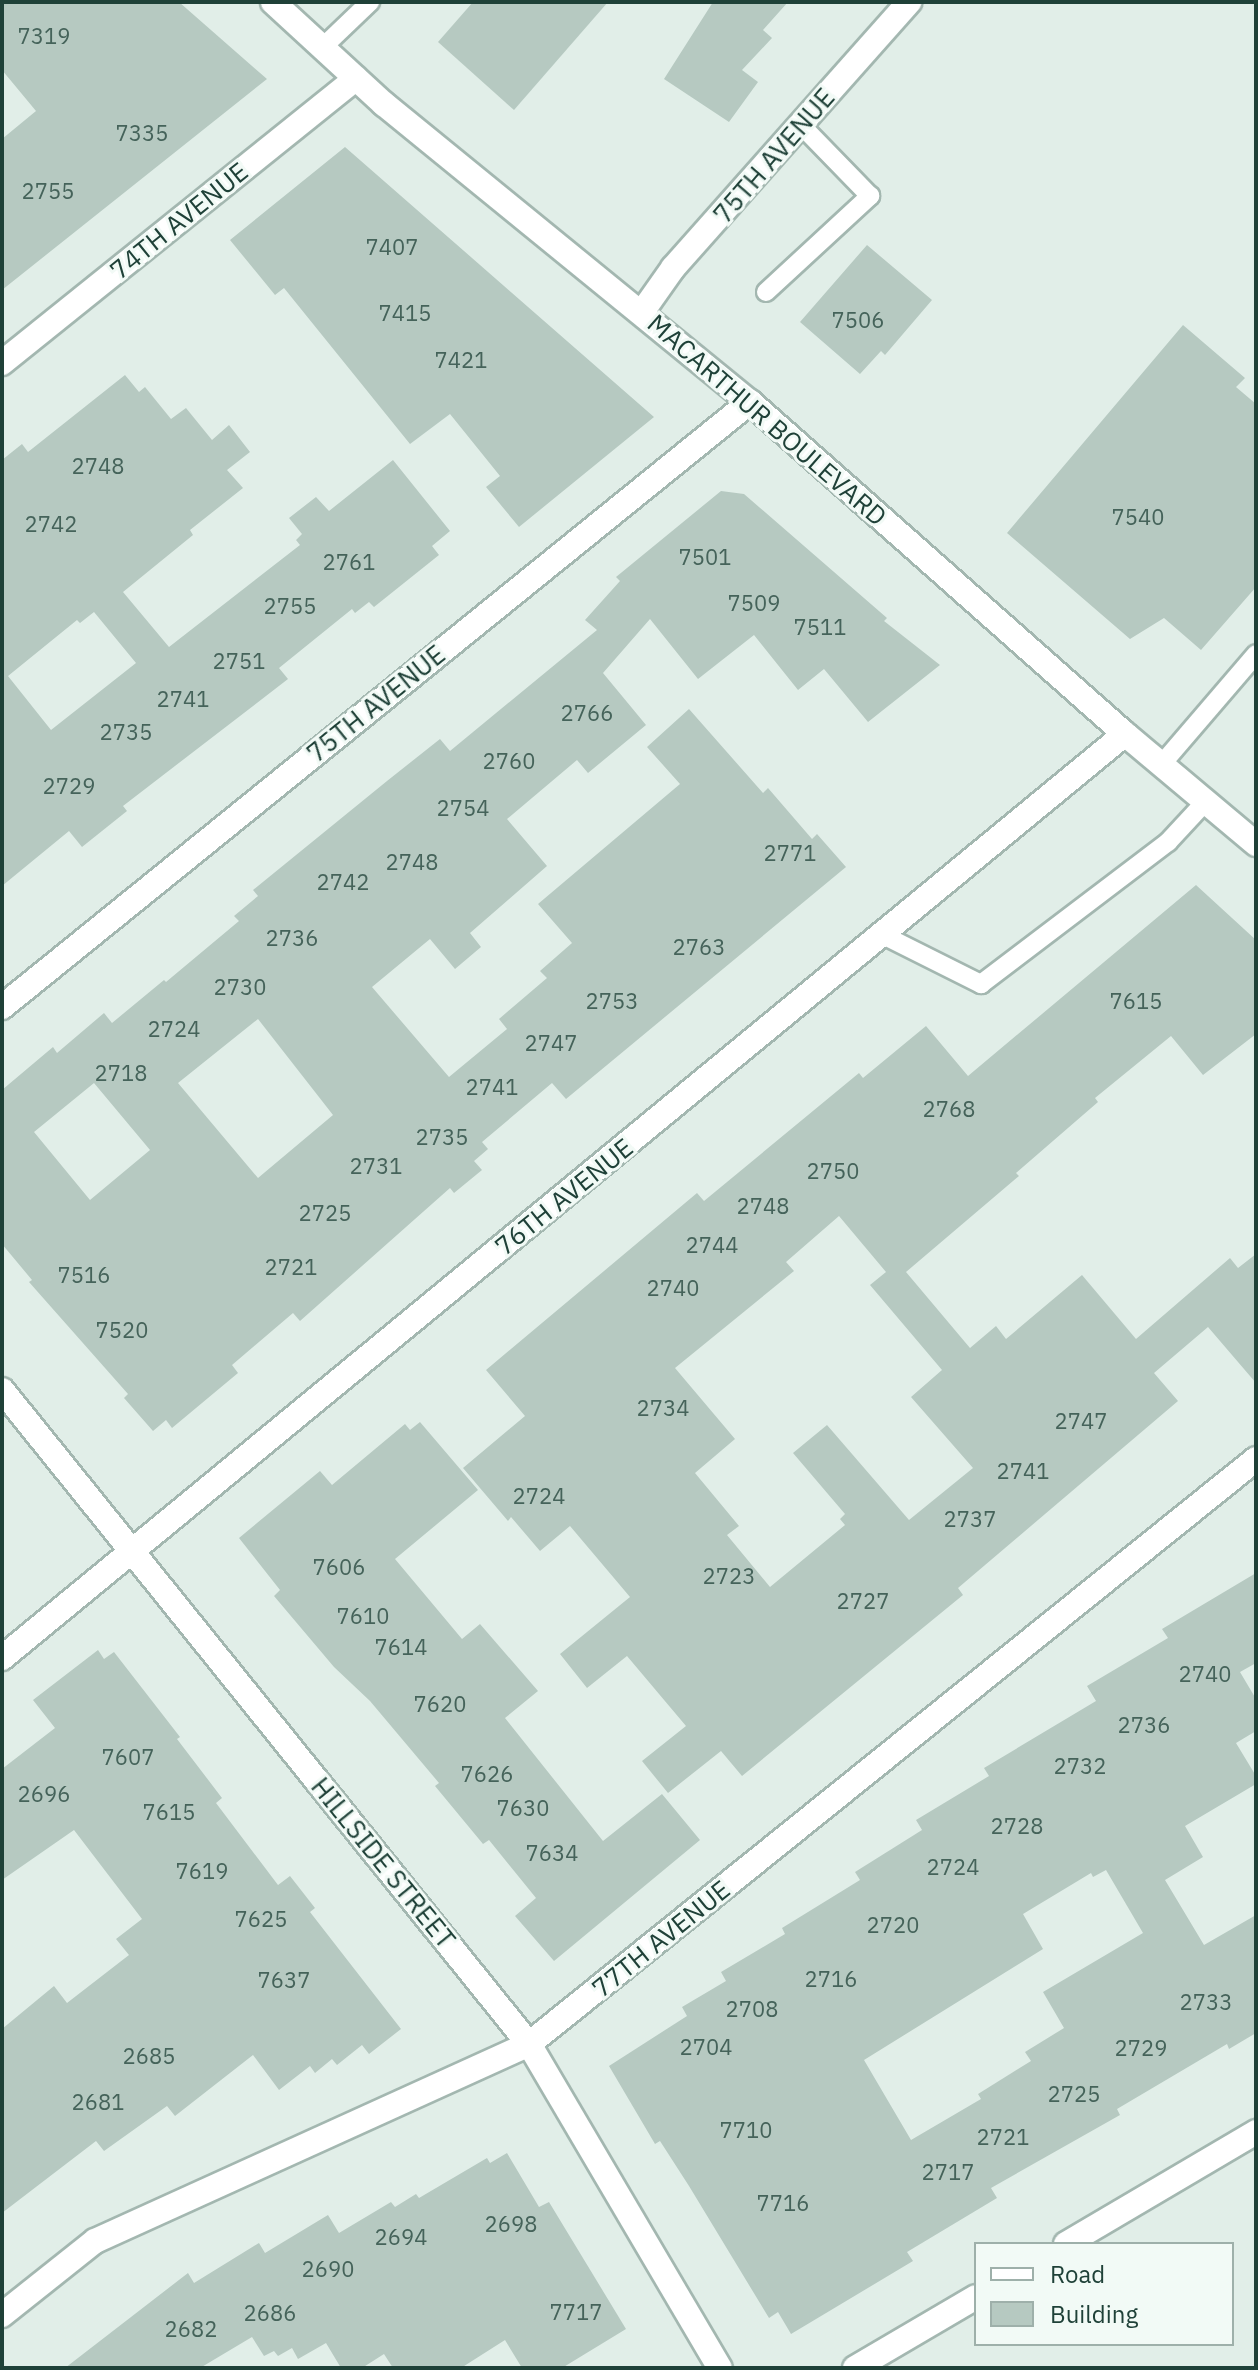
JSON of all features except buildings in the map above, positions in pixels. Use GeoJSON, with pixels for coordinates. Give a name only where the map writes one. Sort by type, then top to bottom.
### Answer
{"type":"FeatureCollection","features":[{"type":"Feature","properties":{"kind":"street","name":"MACARTHUR BOULEVARD"},"geometry":{"type":"LineString","coordinates":[[273,2],[356,78],[750,402],[1125,734],[1256,844]]}},
{"type":"Feature","properties":{"kind":"street","name":"75TH AVENUE"},"geometry":{"type":"LineString","coordinates":[[642,312],[673,268],[909,2]]}},
{"type":"Feature","properties":{"kind":"street","name":"74TH AVENUE"},"geometry":{"type":"LineString","coordinates":[[2,363],[356,78]]}},
{"type":"Feature","properties":{"kind":"street","name":"75TH AVENUE"},"geometry":{"type":"LineString","coordinates":[[2,1007],[750,402]]}},
{"type":"Feature","properties":{"kind":"street","name":"76TH AVENUE"},"geometry":{"type":"LineString","coordinates":[[2,1658],[1125,734]]}},
{"type":"Feature","properties":{"kind":"street","name":"HILLSIDE STREET"},"geometry":{"type":"LineString","coordinates":[[2,1390],[529,2044],[720,2368]]}},
{"type":"Feature","properties":{"kind":"street","name":"77TH AVENUE"},"geometry":{"type":"LineString","coordinates":[[2,2315],[95,2241],[529,2044],[1256,1459]]}},
{"type":"Feature","properties":{"kind":"street"},"geometry":{"type":"LineString","coordinates":[[1069,2242],[1256,2132]]}},
{"type":"Feature","properties":{"kind":"street"},"geometry":{"type":"LineString","coordinates":[[855,2368],[974,2298]]}},
{"type":"Feature","properties":{"kind":"lane"},"geometry":{"type":"LineString","coordinates":[[324,46],[370,2]]}},
{"type":"Feature","properties":{"kind":"lane"},"geometry":{"type":"LineString","coordinates":[[766,292],[870,196],[801,125]]}},
{"type":"Feature","properties":{"kind":"lane"},"geometry":{"type":"LineString","coordinates":[[1161,765],[1256,654]]}},
{"type":"Feature","properties":{"kind":"lane"},"geometry":{"type":"LineString","coordinates":[[883,935],[981,984],[1168,842],[1205,802]]}}]}
